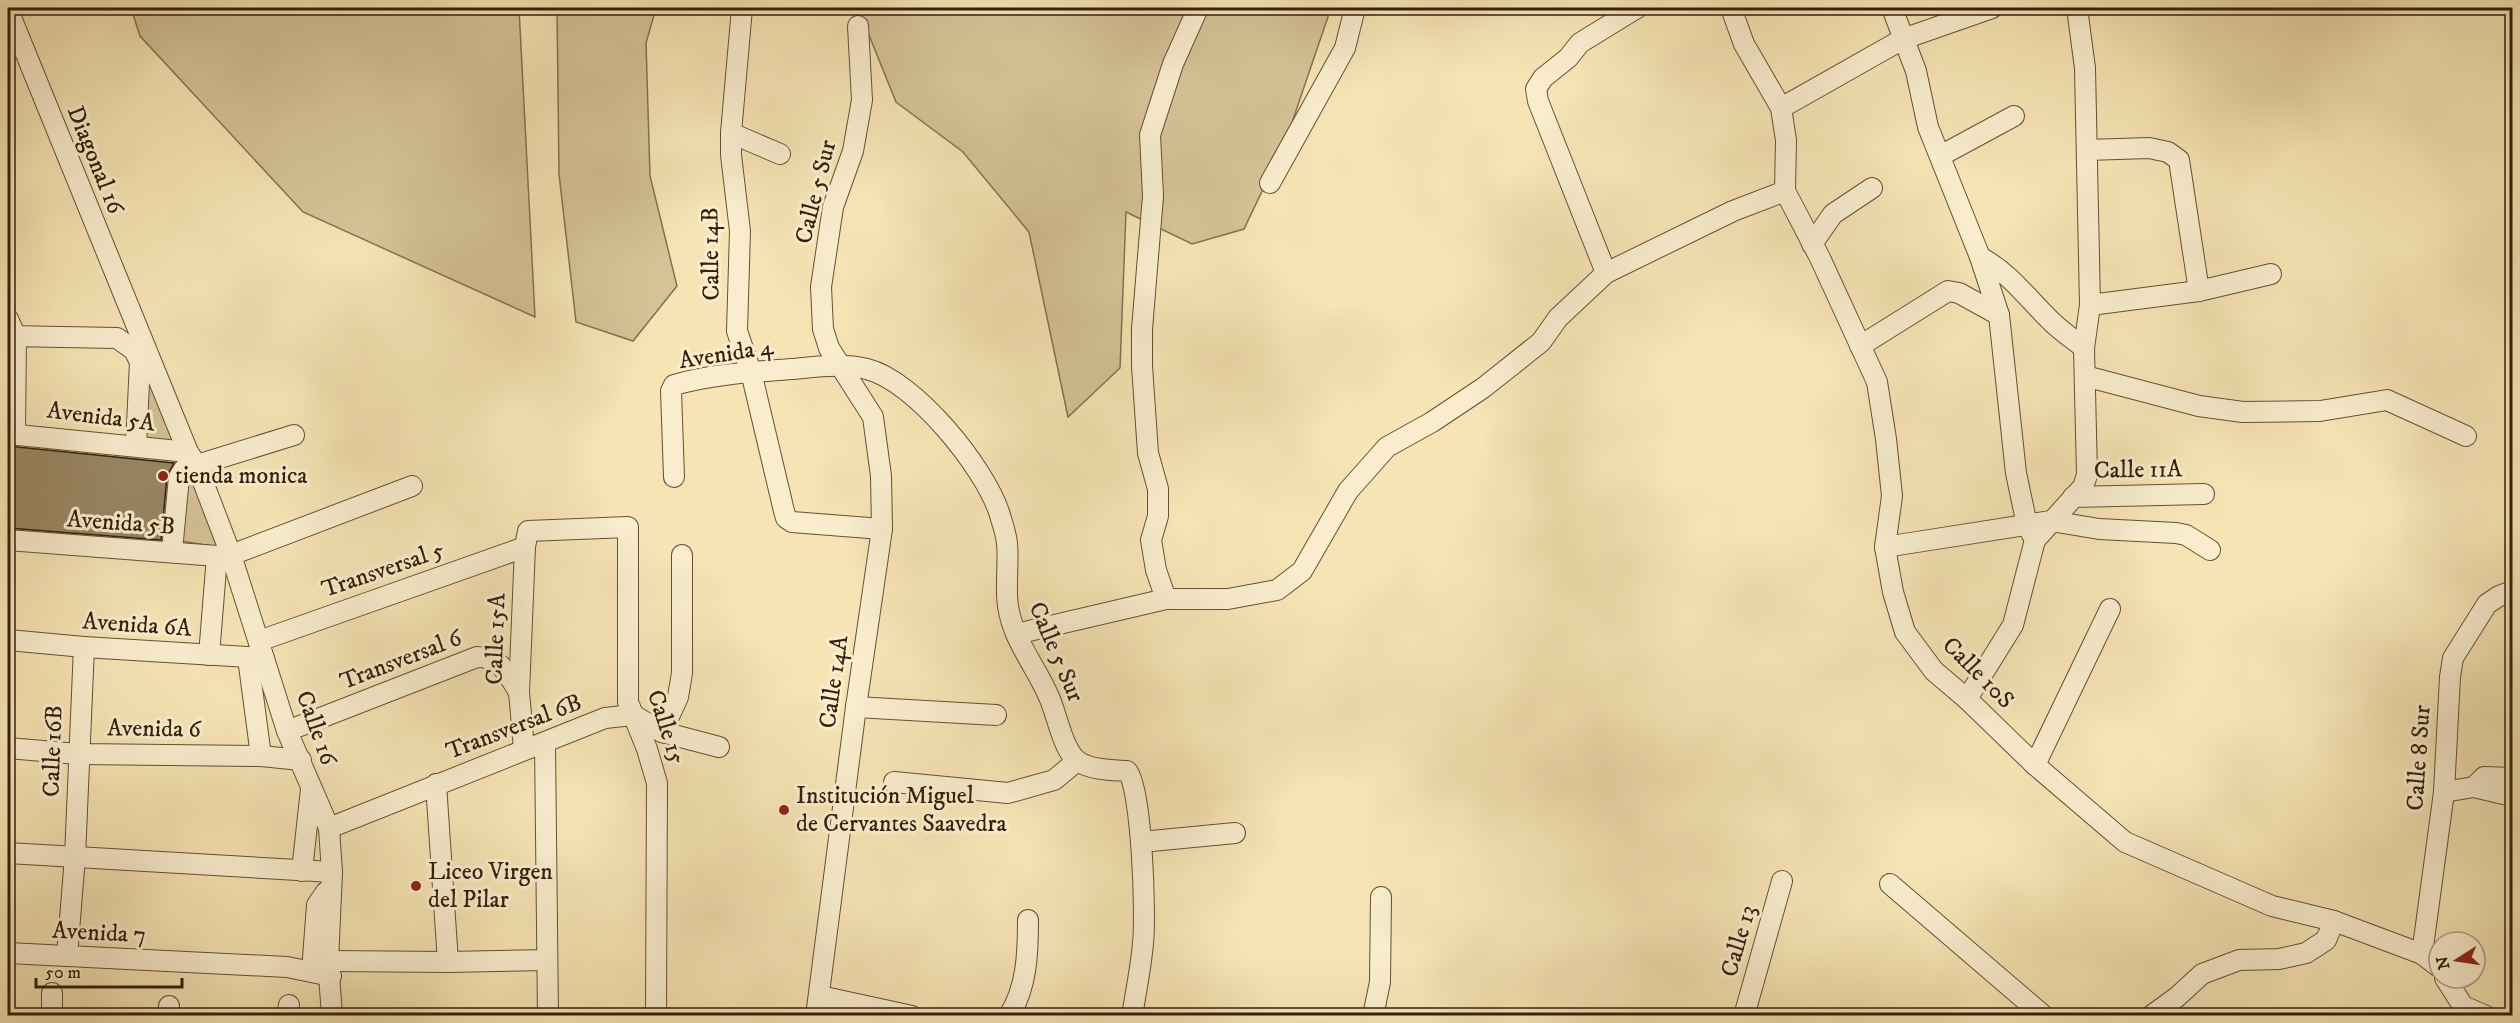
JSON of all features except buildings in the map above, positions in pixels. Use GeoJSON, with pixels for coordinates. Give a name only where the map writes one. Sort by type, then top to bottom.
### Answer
{"type":"FeatureCollection","features":[{"type":"Feature","properties":{"kind":"street","name":"Calle 14B"},"geometry":{"type":"LineString","coordinates":[[742,8],[731,133],[731,155],[740,231],[737,331],[751,372],[784,512],[786,518],[792,522],[882,529]]}},
{"type":"Feature","properties":{"kind":"street"},"geometry":{"type":"LineString","coordinates":[[1166,599],[1156,570],[1151,540],[1158,516],[1158,489],[1148,453],[1142,366],[1142,329],[1153,196],[1150,135],[1173,64],[1198,8]]}},
{"type":"Feature","properties":{"kind":"street"},"geometry":{"type":"LineString","coordinates":[[1270,183],[1345,48],[1355,8]]}},
{"type":"Feature","properties":{"kind":"street"},"geometry":{"type":"LineString","coordinates":[[1606,273],[1538,101],[1536,89],[1543,78],[1568,58],[1580,43],[1637,8]]}},
{"type":"Feature","properties":{"kind":"street","name":"Calle 10S"},"geometry":{"type":"LineString","coordinates":[[1731,8],[1744,44],[1780,108],[1786,140],[1785,191],[1877,382],[1892,496],[1885,547],[1893,592],[1905,632],[1934,670],[2035,765],[2125,842],[2272,906],[2334,921],[2427,958]]}},
{"type":"Feature","properties":{"kind":"street"},"geometry":{"type":"LineString","coordinates":[[1892,8],[1916,71],[1928,127],[1980,257],[1999,315],[2016,473],[2031,532],[2013,625],[1967,699]]}},
{"type":"Feature","properties":{"kind":"street"},"geometry":{"type":"LineString","coordinates":[[1780,108],[1903,39],[1992,8]]}},
{"type":"Feature","properties":{"kind":"street"},"geometry":{"type":"LineString","coordinates":[[1885,547],[2031,532],[2050,521],[2083,487],[2087,476],[2084,348],[2090,304],[2087,150],[2085,68],[2077,8]]}},
{"type":"Feature","properties":{"kind":"street","name":"Diagonal 16"},"geometry":{"type":"LineString","coordinates":[[8,10],[136,329]]}},
{"type":"Feature","properties":{"kind":"street","name":"Calle 5 Sur"},"geometry":{"type":"LineString","coordinates":[[858,26],[862,100],[854,151],[833,207],[821,287],[823,329],[829,348],[840,366],[868,369],[894,381],[936,417],[976,465],[999,511],[1007,543],[1006,588],[1008,608],[1016,634],[1049,696],[1068,748],[1077,761]]}},
{"type":"Feature","properties":{"kind":"street"},"geometry":{"type":"LineString","coordinates":[[1940,156],[2014,116]]}},
{"type":"Feature","properties":{"kind":"street"},"geometry":{"type":"LineString","coordinates":[[731,133],[780,154]]}},
{"type":"Feature","properties":{"kind":"street"},"geometry":{"type":"LineString","coordinates":[[2087,150],[2149,148],[2168,152],[2180,160],[2199,291]]}},
{"type":"Feature","properties":{"kind":"street"},"geometry":{"type":"LineString","coordinates":[[1812,244],[1833,214],[1872,188]]}},
{"type":"Feature","properties":{"kind":"street"},"geometry":{"type":"LineString","coordinates":[[1016,634],[1166,599],[1228,599],[1277,590],[1302,571],[1348,491],[1387,447],[1432,422],[1508,369],[1541,342],[1558,318],[1606,273],[1733,211],[1785,191]]}},
{"type":"Feature","properties":{"kind":"street"},"geometry":{"type":"LineString","coordinates":[[1980,257],[2007,274],[2052,322],[2084,348]]}},
{"type":"Feature","properties":{"kind":"street"},"geometry":{"type":"LineString","coordinates":[[2090,304],[2199,291],[2271,274]]}},
{"type":"Feature","properties":{"kind":"street"},"geometry":{"type":"LineString","coordinates":[[1860,346],[1948,291],[1959,292],[1999,315]]}},
{"type":"Feature","properties":{"kind":"street"},"geometry":{"type":"LineString","coordinates":[[8,319],[12,337],[11,433]]}},
{"type":"Feature","properties":{"kind":"street","name":"Calle 16"},"geometry":{"type":"LineString","coordinates":[[136,329],[193,459],[257,652],[287,731],[329,828],[332,880],[324,969],[332,1016]]}},
{"type":"Feature","properties":{"kind":"street"},"geometry":{"type":"LineString","coordinates":[[12,337],[117,338],[134,350],[140,362],[136,445]]}},
{"type":"Feature","properties":{"kind":"street","name":"Avenida 4"},"geometry":{"type":"LineString","coordinates":[[675,477],[671,391],[674,385],[751,372],[840,366]]}},
{"type":"Feature","properties":{"kind":"street","name":"Calle 14A"},"geometry":{"type":"LineString","coordinates":[[816,1016],[856,707],[882,529],[881,476],[873,417],[840,366]]}},
{"type":"Feature","properties":{"kind":"street"},"geometry":{"type":"LineString","coordinates":[[2085,376],[2199,406],[2243,412],[2320,411],[2387,400],[2466,436]]}},
{"type":"Feature","properties":{"kind":"street","name":"Avenida 5A"},"geometry":{"type":"LineString","coordinates":[[11,433],[136,445],[174,452],[193,459]]}},
{"type":"Feature","properties":{"kind":"street"},"geometry":{"type":"LineString","coordinates":[[172,551],[179,477],[193,459],[294,435]]}},
{"type":"Feature","properties":{"kind":"street"},"geometry":{"type":"LineString","coordinates":[[209,655],[224,556],[412,486]]}},
{"type":"Feature","properties":{"kind":"street","name":"Calle 11A"},"geometry":{"type":"LineString","coordinates":[[2073,497],[2204,494]]}},
{"type":"Feature","properties":{"kind":"street"},"geometry":{"type":"LineString","coordinates":[[2050,521],[2099,530],[2176,533],[2186,535],[2210,550]]}},
{"type":"Feature","properties":{"kind":"street","name":"Calle 15"},"geometry":{"type":"LineString","coordinates":[[527,539],[628,526],[626,687],[628,702],[647,749],[657,783],[656,1016]]}},
{"type":"Feature","properties":{"kind":"street","name":"Transversal 5"},"geometry":{"type":"LineString","coordinates":[[257,652],[527,539]]}},
{"type":"Feature","properties":{"kind":"street","name":"Calle 15A"},"geometry":{"type":"LineString","coordinates":[[524,750],[519,692],[527,539]]}},
{"type":"Feature","properties":{"kind":"street","name":"Avenida 5B"},"geometry":{"type":"LineString","coordinates":[[8,540],[224,556]]}},
{"type":"Feature","properties":{"kind":"street"},"geometry":{"type":"LineString","coordinates":[[662,732],[678,697],[682,673],[682,555]]}},
{"type":"Feature","properties":{"kind":"street","name":"Calle 8 Sur"},"geometry":{"type":"LineString","coordinates":[[2422,954],[2444,792],[2453,658],[2487,604],[2512,591]]}},
{"type":"Feature","properties":{"kind":"street"},"geometry":{"type":"LineString","coordinates":[[2035,765],[2110,609]]}},
{"type":"Feature","properties":{"kind":"street","name":"Avenida 6A"},"geometry":{"type":"LineString","coordinates":[[8,640],[209,655],[257,652]]}},
{"type":"Feature","properties":{"kind":"street","name":"Calle 16B"},"geometry":{"type":"LineString","coordinates":[[67,956],[75,857],[84,647]]}},
{"type":"Feature","properties":{"kind":"street"},"geometry":{"type":"LineString","coordinates":[[257,652],[261,756]]}},
{"type":"Feature","properties":{"kind":"street","name":"Transversal 6"},"geometry":{"type":"LineString","coordinates":[[287,731],[477,657],[489,657],[500,663],[519,692]]}},
{"type":"Feature","properties":{"kind":"street"},"geometry":{"type":"LineString","coordinates":[[856,707],[996,715]]}},
{"type":"Feature","properties":{"kind":"street"},"geometry":{"type":"LineString","coordinates":[[633,715],[662,732],[719,747]]}},
{"type":"Feature","properties":{"kind":"street","name":"Transversal 6B"},"geometry":{"type":"LineString","coordinates":[[329,828],[605,718],[633,715]]}},
{"type":"Feature","properties":{"kind":"street"},"geometry":{"type":"LineString","coordinates":[[545,743],[548,1016]]}},
{"type":"Feature","properties":{"kind":"street","name":"Avenida 6"},"geometry":{"type":"LineString","coordinates":[[8,748],[78,754],[261,756],[301,760]]}},
{"type":"Feature","properties":{"kind":"street"},"geometry":{"type":"LineString","coordinates":[[894,782],[1008,793],[1054,780],[1077,761],[1090,767],[1127,771],[1131,776],[1141,842],[1144,941],[1132,1016]]}},
{"type":"Feature","properties":{"kind":"street"},"geometry":{"type":"LineString","coordinates":[[2474,787],[2484,777],[2512,778]]}},
{"type":"Feature","properties":{"kind":"street"},"geometry":{"type":"LineString","coordinates":[[436,784],[448,962]]}},
{"type":"Feature","properties":{"kind":"street"},"geometry":{"type":"LineString","coordinates":[[2444,792],[2474,787],[2512,796]]}},
{"type":"Feature","properties":{"kind":"street"},"geometry":{"type":"LineString","coordinates":[[303,871],[311,789]]}},
{"type":"Feature","properties":{"kind":"street"},"geometry":{"type":"LineString","coordinates":[[1141,842],[1235,833]]}},
{"type":"Feature","properties":{"kind":"street"},"geometry":{"type":"LineString","coordinates":[[8,853],[303,871],[332,880]]}},
{"type":"Feature","properties":{"kind":"street","name":"Calle 13"},"geometry":{"type":"LineString","coordinates":[[1744,1016],[1782,881]]}},
{"type":"Feature","properties":{"kind":"street"},"geometry":{"type":"LineString","coordinates":[[1890,884],[2044,1016]]}},
{"type":"Feature","properties":{"kind":"street"},"geometry":{"type":"LineString","coordinates":[[1373,1016],[1380,982],[1381,897]]}},
{"type":"Feature","properties":{"kind":"street"},"geometry":{"type":"LineString","coordinates":[[1009,1016],[1017,1004],[1028,961],[1028,920]]}},
{"type":"Feature","properties":{"kind":"street"},"geometry":{"type":"LineString","coordinates":[[2151,1016],[2177,997],[2202,974],[2239,960],[2279,959],[2307,953],[2326,940],[2334,921]]}},
{"type":"Feature","properties":{"kind":"street","name":"Avenida 7"},"geometry":{"type":"LineString","coordinates":[[8,953],[324,969],[448,962],[547,960]]}},
{"type":"Feature","properties":{"kind":"street"},"geometry":{"type":"LineString","coordinates":[[2453,990],[2463,1006],[2486,1016]]}},
{"type":"Feature","properties":{"kind":"street"},"geometry":{"type":"LineString","coordinates":[[52,993],[52,1016]]}},
{"type":"Feature","properties":{"kind":"street"},"geometry":{"type":"LineString","coordinates":[[820,996],[912,1016]]}},
{"type":"Feature","properties":{"kind":"shaded area"},"geometry":{"type":"Polygon","coordinates":[[[131,8],[519,8],[535,317],[303,212],[140,36],[131,8]]]}},
{"type":"Feature","properties":{"kind":"shaded area"},"geometry":{"type":"Polygon","coordinates":[[[557,8],[656,8],[646,43],[650,176],[677,286],[633,341],[576,322],[559,174],[557,8]]]}},
{"type":"Feature","properties":{"kind":"shaded area"},"geometry":{"type":"Polygon","coordinates":[[[858,8],[1331,8],[1285,143],[1244,229],[1192,244],[1126,212],[1120,368],[1068,417],[1029,232],[963,152],[896,102],[858,8]]]}},
{"type":"Feature","properties":{"kind":"shaded area"},"geometry":{"type":"Polygon","coordinates":[[[148,363],[184,449],[139,443],[148,363]]]}},
{"type":"Feature","properties":{"kind":"shaded area"},"geometry":{"type":"Polygon","coordinates":[[[195,471],[224,548],[181,541],[186,472],[195,471]]]}},
{"type":"Feature","properties":{"kind":"place","name":"tienda monica"},"geometry":{"type":"Point","coordinates":[163,476]}},
{"type":"Feature","properties":{"kind":"place","name":"Institución Miguel de Cervantes Saavedra"},"geometry":{"type":"Point","coordinates":[784,810]}},
{"type":"Feature","properties":{"kind":"place","name":"Liceo Virgen del Pilar"},"geometry":{"type":"Point","coordinates":[416,886]}}]}
